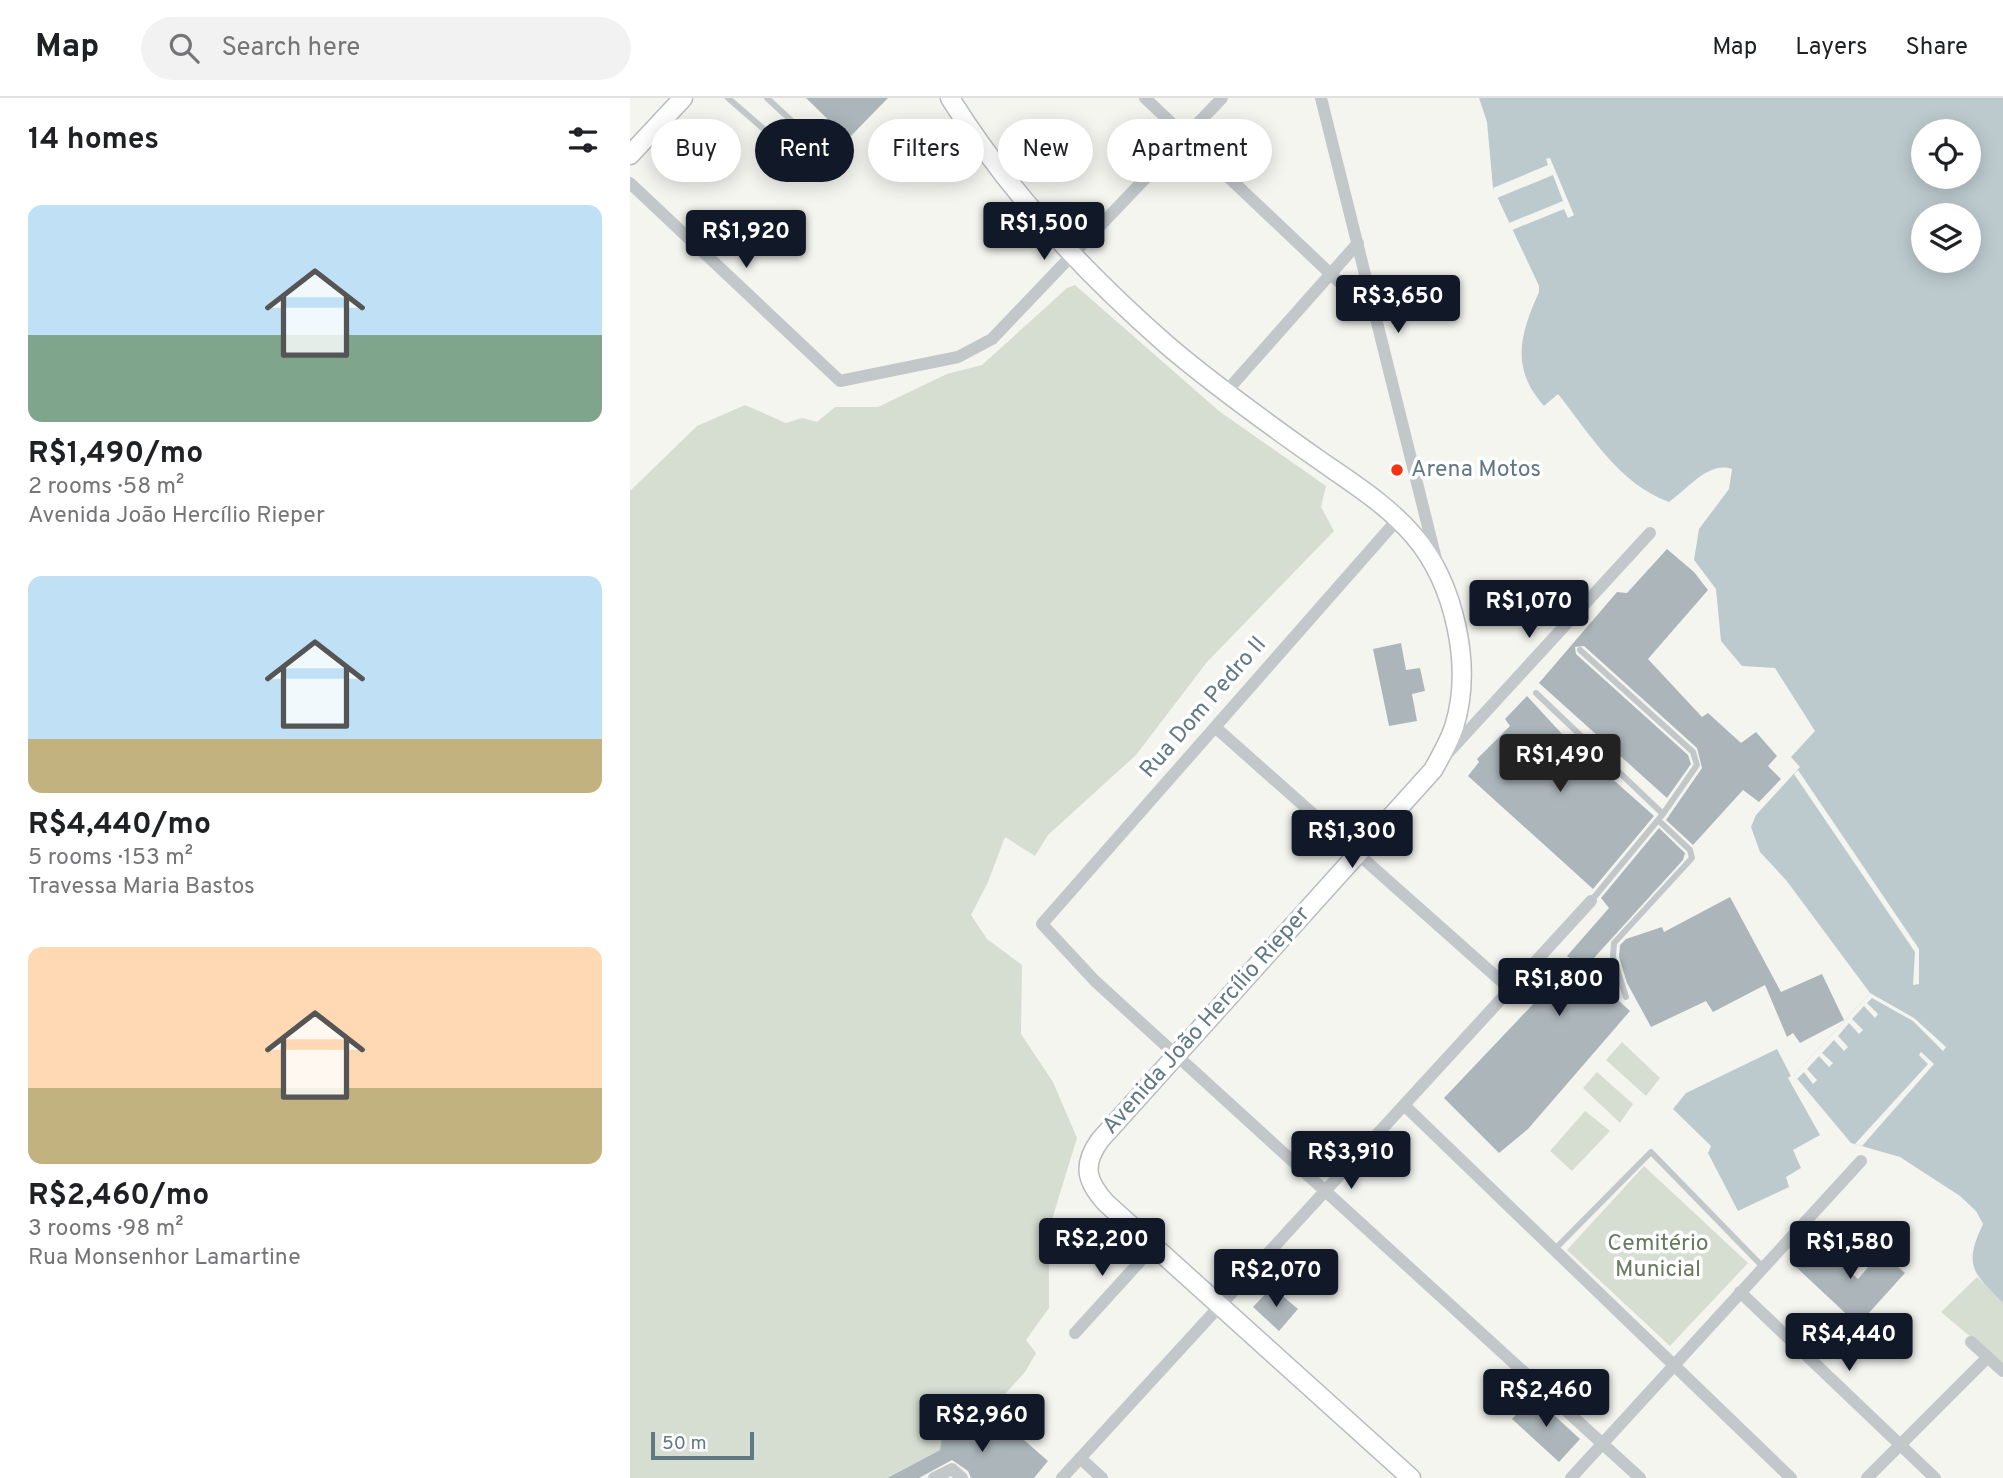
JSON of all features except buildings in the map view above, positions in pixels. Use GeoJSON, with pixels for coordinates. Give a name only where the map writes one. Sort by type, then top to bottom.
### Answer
{"type":"FeatureCollection","features":[{"type":"Feature","properties":{"kind":"main road"},"geometry":{"type":"LineString","coordinates":[[630,155],[683,98]]}},
{"type":"Feature","properties":{"kind":"main road"},"geometry":{"type":"LineString","coordinates":[[950,98],[1005,175],[1074,254],[1138,318],[1225,393],[1342,476],[1414,537],[1441,580],[1455,629],[1461,688],[1454,729],[1433,770]]}},
{"type":"Feature","properties":{"kind":"main road","name":"Avenida João Hercílio Rieper"},"geometry":{"type":"LineString","coordinates":[[1154,1246],[1095,1191],[1087,1172],[1091,1152],[1433,770]]}},
{"type":"Feature","properties":{"kind":"main road"},"geometry":{"type":"LineString","coordinates":[[1154,1246],[1411,1478]]}},
{"type":"Feature","properties":{"kind":"street"},"geometry":{"type":"LineString","coordinates":[[1145,98],[1167,119]]}},
{"type":"Feature","properties":{"kind":"street"},"geometry":{"type":"LineString","coordinates":[[1321,98],[1441,580]]}},
{"type":"Feature","properties":{"kind":"street"},"geometry":{"type":"LineString","coordinates":[[1200,119],[1215,101]]}},
{"type":"Feature","properties":{"kind":"street"},"geometry":{"type":"LineString","coordinates":[[630,183],[840,381],[958,357],[981,347],[1002,330],[1142,182]]}},
{"type":"Feature","properties":{"kind":"street"},"geometry":{"type":"LineString","coordinates":[[1233,182],[1377,319]]}},
{"type":"Feature","properties":{"kind":"street"},"geometry":{"type":"LineString","coordinates":[[1225,393],[1358,243]]}},
{"type":"Feature","properties":{"kind":"street","name":"Rua Dom Pedro II"},"geometry":{"type":"LineString","coordinates":[[1177,1055],[1074,960],[1042,923],[1397,520]]}},
{"type":"Feature","properties":{"kind":"street","name":"Avenida João Hercílio Rieper"},"geometry":{"type":"LineString","coordinates":[[1433,770],[1650,533]]}},
{"type":"Feature","properties":{"kind":"street"},"geometry":{"type":"LineString","coordinates":[[1215,727],[1510,989]]}},
{"type":"Feature","properties":{"kind":"street"},"geometry":{"type":"LineString","coordinates":[[1062,1478],[1591,901]]}},
{"type":"Feature","properties":{"kind":"street"},"geometry":{"type":"LineString","coordinates":[[1177,1055],[1640,1478]]}},
{"type":"Feature","properties":{"kind":"street"},"geometry":{"type":"LineString","coordinates":[[1404,1105],[1791,1478]]}},
{"type":"Feature","properties":{"kind":"street"},"geometry":{"type":"LineString","coordinates":[[1571,1478],[1861,1161]]}},
{"type":"Feature","properties":{"kind":"street"},"geometry":{"type":"LineString","coordinates":[[1075,1333],[1154,1246]]}},
{"type":"Feature","properties":{"kind":"street"},"geometry":{"type":"LineString","coordinates":[[1741,1292],[1935,1478]]}},
{"type":"Feature","properties":{"kind":"street"},"geometry":{"type":"LineString","coordinates":[[1971,1342],[2003,1371]]}},
{"type":"Feature","properties":{"kind":"street"},"geometry":{"type":"LineString","coordinates":[[1867,1478],[1988,1357]]}},
{"type":"Feature","properties":{"kind":"street"},"geometry":{"type":"LineString","coordinates":[[1080,1458],[1102,1478]]}},
{"type":"Feature","properties":{"kind":"street"},"geometry":{"type":"LineString","coordinates":[[934,1478],[956,1474]]}},
{"type":"Feature","properties":{"kind":"lane"},"geometry":{"type":"LineString","coordinates":[[728,98],[804,164],[819,164],[823,157],[820,148],[767,98]]}},
{"type":"Feature","properties":{"kind":"lane"},"geometry":{"type":"LineString","coordinates":[[1580,650],[1693,752],[1698,765],[1661,817],[1591,901]]}},
{"type":"Feature","properties":{"kind":"lane"},"geometry":{"type":"LineString","coordinates":[[1536,692],[1661,817],[1690,850],[1692,858],[1614,943],[1613,957],[1626,997]]}},
{"type":"Feature","properties":{"kind":"lane"},"geometry":{"type":"LineString","coordinates":[[1554,1250],[1651,1153],[1763,1268]]}},
{"type":"Feature","properties":{"kind":"green space"},"geometry":{"type":"Polygon","coordinates":[[[1075,285],[1219,411],[1326,486],[1321,507],[1334,531],[1207,662],[1136,755],[1048,835],[1035,856],[1005,837],[988,882],[971,915],[987,939],[1022,965],[1021,1034],[1053,1082],[1077,1138],[1049,1229],[1049,1308],[1026,1340],[1036,1353],[1025,1372],[976,1426],[969,1416],[950,1429],[940,1450],[886,1478],[630,1478],[630,491],[697,426],[745,405],[786,423],[802,418],[817,422],[835,407],[878,407],[947,374],[982,365],[1067,288],[1075,285]]]}},
{"type":"Feature","properties":{"kind":"green space"},"geometry":{"type":"Polygon","coordinates":[[[1622,1042],[1660,1078],[1646,1096],[1606,1060],[1622,1042]]]}},
{"type":"Feature","properties":{"kind":"green space"},"geometry":{"type":"Polygon","coordinates":[[[1597,1072],[1633,1104],[1620,1123],[1583,1088],[1597,1072]]]}},
{"type":"Feature","properties":{"kind":"green space"},"geometry":{"type":"Polygon","coordinates":[[[1585,1111],[1610,1131],[1572,1171],[1550,1151],[1585,1111]]]}},
{"type":"Feature","properties":{"kind":"green space","name":"Cemitério Municial"},"geometry":{"type":"Polygon","coordinates":[[[1644,1166],[1748,1263],[1670,1346],[1567,1250],[1644,1166]]]}},
{"type":"Feature","properties":{"kind":"green space"},"geometry":{"type":"Polygon","coordinates":[[[1977,1277],[2003,1303],[2003,1364],[1941,1312],[1977,1277]]]}},
{"type":"Feature","properties":{"kind":"shaded area"},"geometry":{"type":"Polygon","coordinates":[[[1479,98],[2003,98],[2003,1303],[1984,1284],[1974,1268],[1973,1250],[1983,1224],[1976,1211],[1960,1196],[1900,1157],[1851,1143],[1794,1075],[1870,993],[1786,880],[1760,852],[1751,827],[1756,815],[1800,767],[1791,757],[1815,731],[1775,668],[1742,666],[1721,641],[1716,589],[1694,560],[1699,529],[1729,489],[1732,469],[1715,469],[1706,473],[1669,502],[1651,494],[1620,470],[1558,394],[1544,406],[1533,392],[1522,364],[1523,337],[1539,286],[1493,188],[1487,122],[1479,98]]]}},
{"type":"Feature","properties":{"kind":"shaded area"},"geometry":{"type":"Polygon","coordinates":[[[1777,1049],[1791,1076],[1788,1078],[1820,1135],[1793,1150],[1801,1168],[1786,1177],[1789,1187],[1738,1211],[1708,1153],[1711,1146],[1673,1109],[1686,1093],[1777,1049]]]}},
{"type":"Feature","properties":{"kind":"pier"},"geometry":{"type":"Polygon","coordinates":[[[1550,158],[1574,215],[1568,218],[1564,209],[1512,230],[1509,223],[1563,201],[1553,175],[1497,198],[1493,188],[1548,165],[1546,159],[1550,158]]]}},
{"type":"Feature","properties":{"kind":"pier"},"geometry":{"type":"Polygon","coordinates":[[[1798,770],[1919,949],[1919,984],[1913,985],[1915,952],[1794,774],[1798,770]]]}},
{"type":"Feature","properties":{"kind":"pier"},"geometry":{"type":"Polygon","coordinates":[[[1870,993],[1914,1018],[1946,1047],[1943,1051],[1913,1021],[1872,998],[1867,1003],[1878,1014],[1875,1018],[1864,1006],[1852,1019],[1863,1030],[1859,1034],[1849,1023],[1838,1036],[1848,1047],[1844,1051],[1834,1040],[1822,1053],[1833,1063],[1829,1067],[1819,1056],[1807,1069],[1817,1080],[1813,1084],[1804,1072],[1797,1079],[1794,1075],[1870,993]]]}},
{"type":"Feature","properties":{"kind":"pier"},"geometry":{"type":"Polygon","coordinates":[[[1921,1052],[1934,1064],[1862,1146],[1855,1144],[1928,1064],[1919,1055],[1921,1052]]]}},
{"type":"Feature","properties":{"kind":"place","name":"Arena Motos"},"geometry":{"type":"Point","coordinates":[1397,470]}}]}
